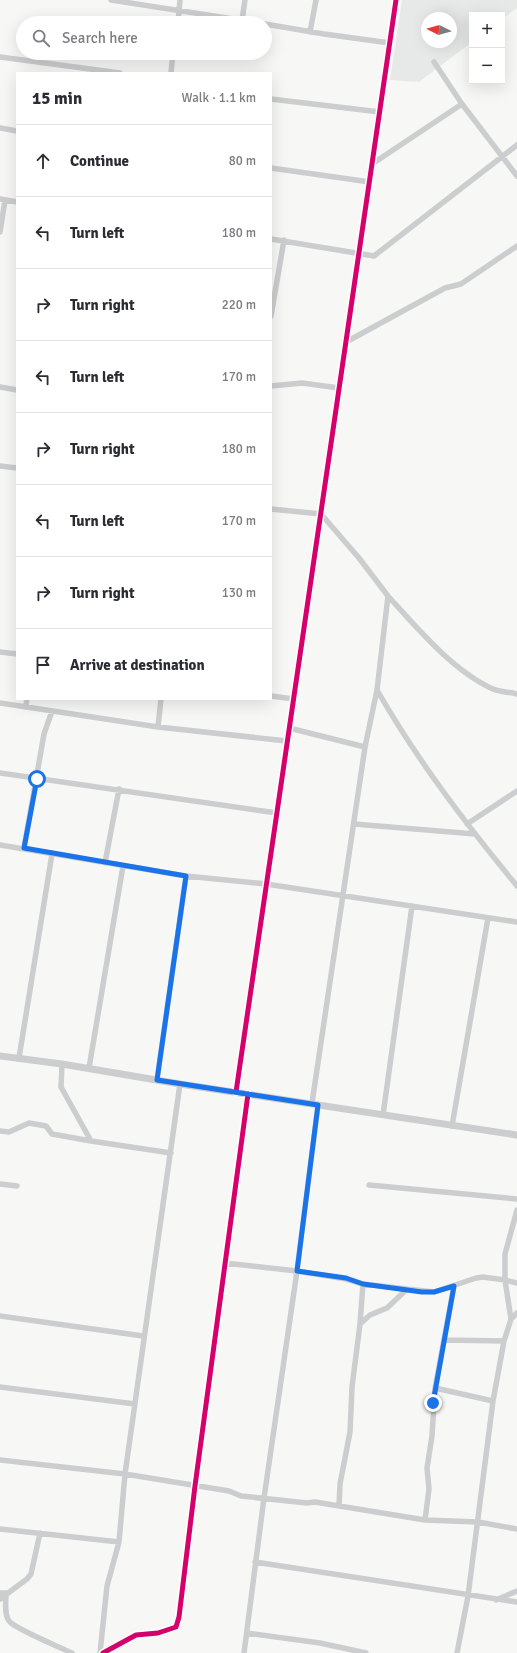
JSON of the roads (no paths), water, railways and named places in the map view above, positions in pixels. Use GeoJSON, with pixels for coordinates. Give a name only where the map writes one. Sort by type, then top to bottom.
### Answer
{"type":"FeatureCollection","features":[{"type":"Feature","properties":{"kind":"street"},"geometry":{"type":"LineString","coordinates":[[111,0],[210,16]]}},
{"type":"Feature","properties":{"kind":"street"},"geometry":{"type":"LineString","coordinates":[[179,16],[180,0]]}},
{"type":"Feature","properties":{"kind":"street"},"geometry":{"type":"LineString","coordinates":[[243,16],[245,0]]}},
{"type":"Feature","properties":{"kind":"street"},"geometry":{"type":"LineString","coordinates":[[310,32],[316,0]]}},
{"type":"Feature","properties":{"kind":"street"},"geometry":{"type":"LineString","coordinates":[[236,1092],[396,0]]}},
{"type":"Feature","properties":{"kind":"street"},"geometry":{"type":"LineString","coordinates":[[272,25],[390,43]]}},
{"type":"Feature","properties":{"kind":"street"},"geometry":{"type":"LineString","coordinates":[[0,57],[16,59]]}},
{"type":"Feature","properties":{"kind":"street"},"geometry":{"type":"LineString","coordinates":[[22,60],[112,72]]}},
{"type":"Feature","properties":{"kind":"street"},"geometry":{"type":"LineString","coordinates":[[171,72],[172,60]]}},
{"type":"Feature","properties":{"kind":"street"},"geometry":{"type":"LineString","coordinates":[[434,62],[462,104],[517,176]]}},
{"type":"Feature","properties":{"kind":"street"},"geometry":{"type":"LineString","coordinates":[[272,99],[380,112]]}},
{"type":"Feature","properties":{"kind":"street"},"geometry":{"type":"LineString","coordinates":[[372,164],[462,104]]}},
{"type":"Feature","properties":{"kind":"street"},"geometry":{"type":"LineString","coordinates":[[0,128],[16,131]]}},
{"type":"Feature","properties":{"kind":"street"},"geometry":{"type":"LineString","coordinates":[[272,239],[374,256],[517,145]]}},
{"type":"Feature","properties":{"kind":"street"},"geometry":{"type":"LineString","coordinates":[[272,168],[370,182]]}},
{"type":"Feature","properties":{"kind":"street"},"geometry":{"type":"LineString","coordinates":[[0,232],[3,200],[16,202]]}},
{"type":"Feature","properties":{"kind":"street"},"geometry":{"type":"LineString","coordinates":[[272,310],[284,240]]}},
{"type":"Feature","properties":{"kind":"street"},"geometry":{"type":"LineString","coordinates":[[346,342],[445,288],[460,284],[517,246]]}},
{"type":"Feature","properties":{"kind":"street"},"geometry":{"type":"LineString","coordinates":[[272,386],[302,383],[339,388]]}},
{"type":"Feature","properties":{"kind":"street"},"geometry":{"type":"LineString","coordinates":[[0,387],[16,390]]}},
{"type":"Feature","properties":{"kind":"street"},"geometry":{"type":"LineString","coordinates":[[0,466],[16,468]]}},
{"type":"Feature","properties":{"kind":"street"},"geometry":{"type":"LineString","coordinates":[[272,509],[321,514],[359,558],[388,596],[421,633],[457,666],[494,689],[517,694]]}},
{"type":"Feature","properties":{"kind":"street"},"geometry":{"type":"LineString","coordinates":[[244,1653],[264,1498],[297,1271],[315,1104],[343,896],[365,747],[377,690],[388,596]]}},
{"type":"Feature","properties":{"kind":"street"},"geometry":{"type":"LineString","coordinates":[[0,652],[16,654]]}},
{"type":"Feature","properties":{"kind":"street"},"geometry":{"type":"LineString","coordinates":[[377,690],[401,732],[467,824],[517,886]]}},
{"type":"Feature","properties":{"kind":"street"},"geometry":{"type":"LineString","coordinates":[[272,696],[294,699]]}},
{"type":"Feature","properties":{"kind":"street"},"geometry":{"type":"LineString","coordinates":[[158,727],[161,700]]}},
{"type":"Feature","properties":{"kind":"street"},"geometry":{"type":"LineString","coordinates":[[0,702],[26,702],[52,711],[158,727],[288,741]]}},
{"type":"Feature","properties":{"kind":"street"},"geometry":{"type":"LineString","coordinates":[[24,848],[44,734],[52,711]]}},
{"type":"Feature","properties":{"kind":"street"},"geometry":{"type":"LineString","coordinates":[[289,728],[365,747]]}},
{"type":"Feature","properties":{"kind":"street"},"geometry":{"type":"LineString","coordinates":[[0,773],[277,813]]}},
{"type":"Feature","properties":{"kind":"street"},"geometry":{"type":"LineString","coordinates":[[104,863],[119,789]]}},
{"type":"Feature","properties":{"kind":"street"},"geometry":{"type":"LineString","coordinates":[[467,824],[517,791]]}},
{"type":"Feature","properties":{"kind":"street"},"geometry":{"type":"LineString","coordinates":[[354,824],[475,834]]}},
{"type":"Feature","properties":{"kind":"street"},"geometry":{"type":"LineString","coordinates":[[0,845],[186,876],[266,884],[517,922]]}},
{"type":"Feature","properties":{"kind":"street"},"geometry":{"type":"LineString","coordinates":[[19,1058],[52,854]]}},
{"type":"Feature","properties":{"kind":"street"},"geometry":{"type":"LineString","coordinates":[[88,1068],[123,866]]}},
{"type":"Feature","properties":{"kind":"street"},"geometry":{"type":"LineString","coordinates":[[157,1080],[186,876]]}},
{"type":"Feature","properties":{"kind":"street"},"geometry":{"type":"LineString","coordinates":[[384,1115],[412,906]]}},
{"type":"Feature","properties":{"kind":"street"},"geometry":{"type":"LineString","coordinates":[[452,1126],[488,918]]}},
{"type":"Feature","properties":{"kind":"street"},"geometry":{"type":"LineString","coordinates":[[0,1056],[62,1064],[180,1084],[517,1135]]}},
{"type":"Feature","properties":{"kind":"street"},"geometry":{"type":"LineString","coordinates":[[62,1064],[61,1087],[91,1141]]}},
{"type":"Feature","properties":{"kind":"street"},"geometry":{"type":"LineString","coordinates":[[100,1653],[108,1586],[119,1542],[125,1474],[143,1336],[180,1084]]}},
{"type":"Feature","properties":{"kind":"street"},"geometry":{"type":"LineString","coordinates":[[103,1653],[136,1635],[158,1633],[176,1627],[182,1602],[195,1486],[248,1094]]}},
{"type":"Feature","properties":{"kind":"street"},"geometry":{"type":"LineString","coordinates":[[0,1131],[9,1132],[29,1123],[46,1126],[52,1134],[171,1153]]}},
{"type":"Feature","properties":{"kind":"street"},"geometry":{"type":"LineString","coordinates":[[0,1184],[17,1186]]}},
{"type":"Feature","properties":{"kind":"street"},"geometry":{"type":"LineString","coordinates":[[369,1185],[517,1199]]}},
{"type":"Feature","properties":{"kind":"street"},"geometry":{"type":"LineString","coordinates":[[457,1653],[468,1596],[493,1401],[504,1341],[511,1319],[505,1280],[504,1254],[517,1210]]}},
{"type":"Feature","properties":{"kind":"street"},"geometry":{"type":"LineString","coordinates":[[225,1263],[297,1271],[346,1278],[363,1284],[434,1292],[476,1278],[489,1277],[517,1283]]}},
{"type":"Feature","properties":{"kind":"street"},"geometry":{"type":"LineString","coordinates":[[338,1506],[340,1484],[350,1432],[352,1387],[360,1324],[363,1284]]}},
{"type":"Feature","properties":{"kind":"street"},"geometry":{"type":"LineString","coordinates":[[424,1520],[429,1489],[427,1468],[432,1436],[435,1388],[454,1286]]}},
{"type":"Feature","properties":{"kind":"street"},"geometry":{"type":"LineString","coordinates":[[360,1324],[370,1315],[387,1308],[407,1289]]}},
{"type":"Feature","properties":{"kind":"street"},"geometry":{"type":"LineString","coordinates":[[511,1319],[517,1313]]}},
{"type":"Feature","properties":{"kind":"street"},"geometry":{"type":"LineString","coordinates":[[0,1316],[143,1336]]}},
{"type":"Feature","properties":{"kind":"street"},"geometry":{"type":"LineString","coordinates":[[444,1340],[504,1341]]}},
{"type":"Feature","properties":{"kind":"street"},"geometry":{"type":"LineString","coordinates":[[0,1387],[135,1404]]}},
{"type":"Feature","properties":{"kind":"street"},"geometry":{"type":"LineString","coordinates":[[435,1388],[493,1401]]}},
{"type":"Feature","properties":{"kind":"street"},"geometry":{"type":"LineString","coordinates":[[0,1460],[125,1474],[229,1492],[241,1496],[307,1503],[316,1502],[338,1506],[348,1506],[424,1520],[478,1522],[517,1529]]}},
{"type":"Feature","properties":{"kind":"street"},"geometry":{"type":"LineString","coordinates":[[0,1529],[119,1542]]}},
{"type":"Feature","properties":{"kind":"street"},"geometry":{"type":"LineString","coordinates":[[0,1599],[3,1593],[27,1579],[31,1574],[40,1533]]}},
{"type":"Feature","properties":{"kind":"street"},"geometry":{"type":"LineString","coordinates":[[256,1562],[468,1596],[517,1602]]}},
{"type":"Feature","properties":{"kind":"street"},"geometry":{"type":"LineString","coordinates":[[496,1600],[517,1590]]}},
{"type":"Feature","properties":{"kind":"street"},"geometry":{"type":"LineString","coordinates":[[3,1593],[8,1620],[19,1629],[72,1653]]}},
{"type":"Feature","properties":{"kind":"street"},"geometry":{"type":"LineString","coordinates":[[247,1633],[320,1643],[366,1653]]}}]}
